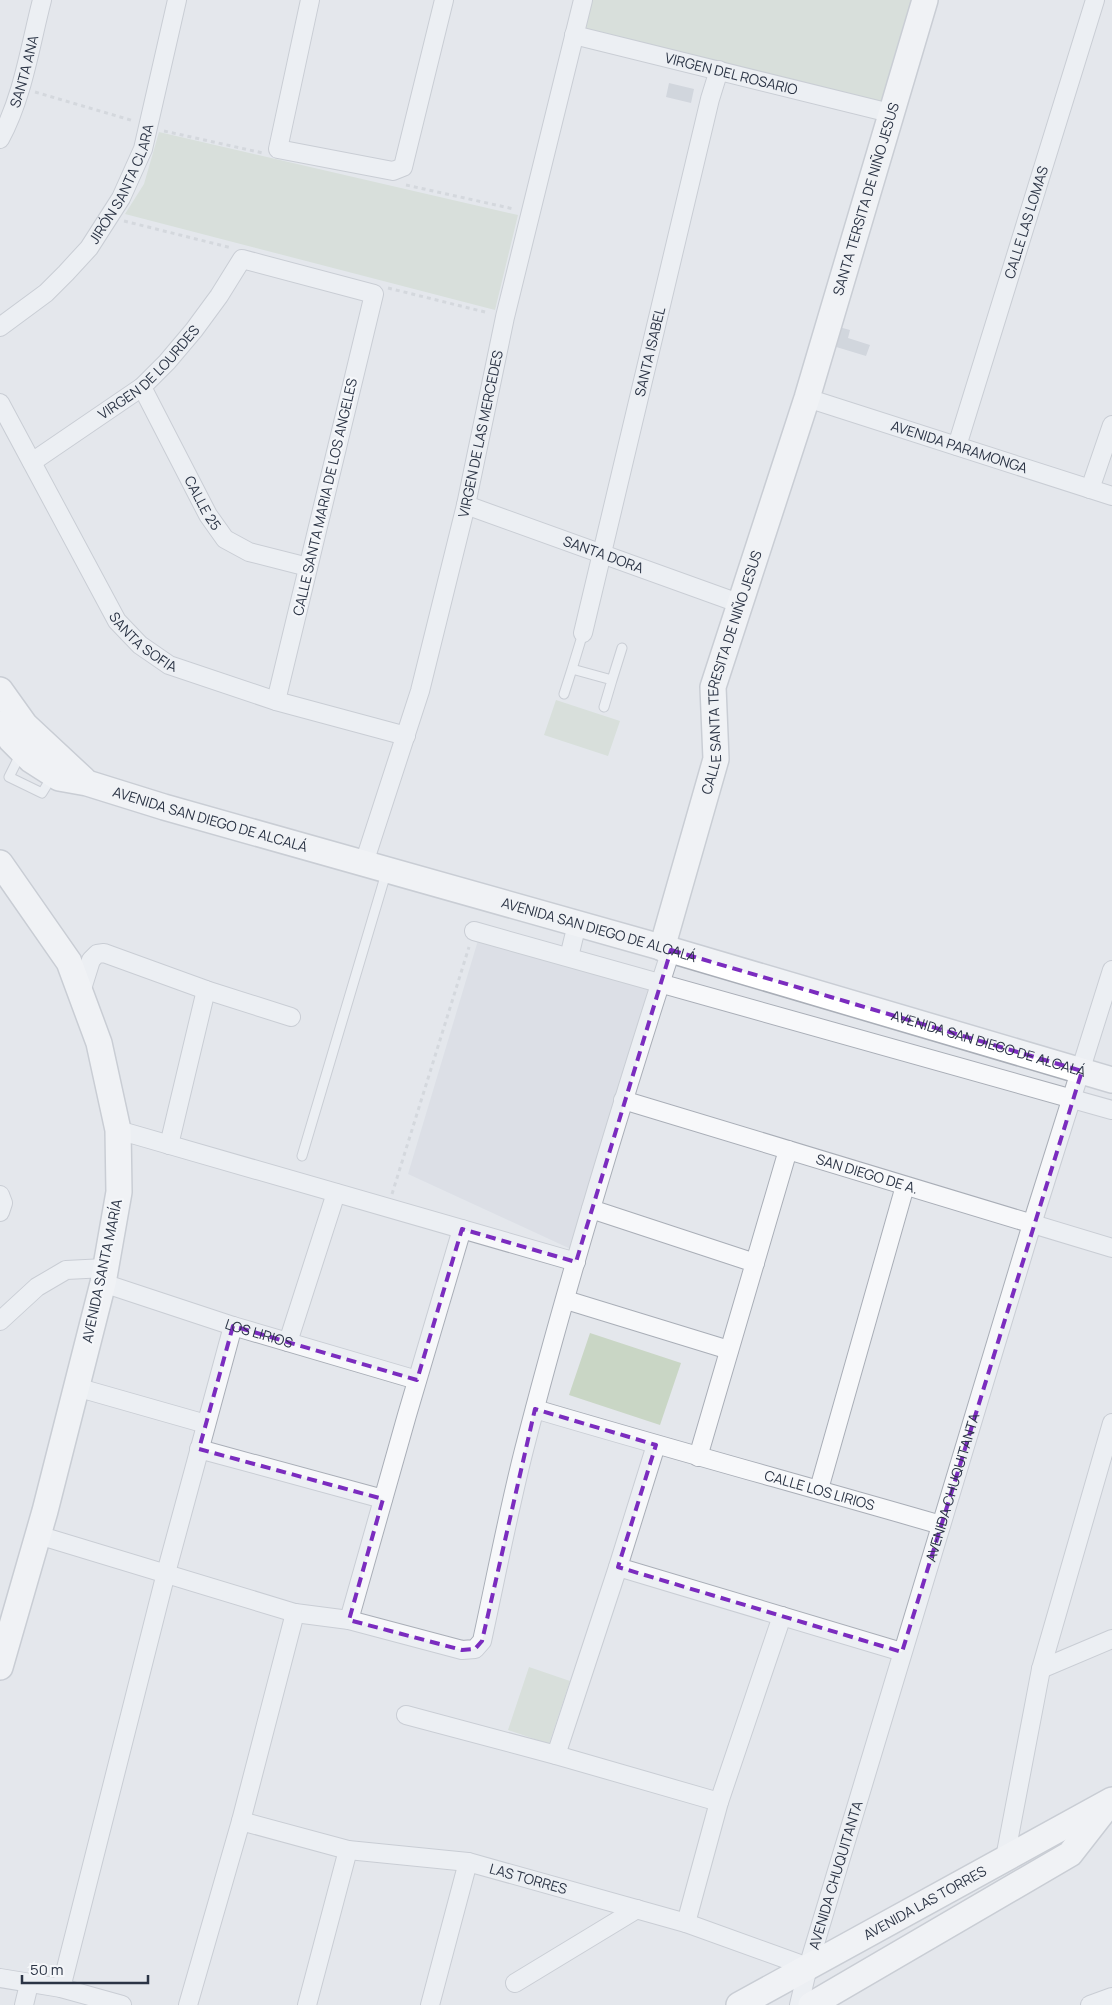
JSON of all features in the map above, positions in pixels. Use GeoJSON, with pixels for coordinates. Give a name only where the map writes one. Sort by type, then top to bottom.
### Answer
{"type":"FeatureCollection","features":[{"type":"Feature","properties":{"kind":"street","name":"SANTA ANA"},"geometry":{"type":"LineString","coordinates":[[0,139],[10,122],[42,0]]}},
{"type":"Feature","properties":{"kind":"street","name":"JIRÓN SANTA CLARA"},"geometry":{"type":"LineString","coordinates":[[0,327],[46,293],[66,274],[89,248],[121,198],[143,150],[177,0]]}},
{"type":"Feature","properties":{"kind":"street"},"geometry":{"type":"LineString","coordinates":[[310,0],[278,148],[392,171],[403,166],[444,0]]}},
{"type":"Feature","properties":{"kind":"street","name":"VIRGEN DE LAS MERCEDES"},"geometry":{"type":"LineString","coordinates":[[376,867],[406,736],[420,692],[466,505],[505,317],[583,0]]}},
{"type":"Feature","properties":{"kind":"street","name":"SANTA TERSITA DE NIÑO JESUS"},"geometry":{"type":"LineString","coordinates":[[807,398],[925,0]]}},
{"type":"Feature","properties":{"kind":"street","name":"CALLE LAS LOMAS"},"geometry":{"type":"LineString","coordinates":[[957,446],[1095,0]]}},
{"type":"Feature","properties":{"kind":"street","name":"VIRGEN DEL ROSARIO"},"geometry":{"type":"LineString","coordinates":[[574,35],[890,113]]}},
{"type":"Feature","properties":{"kind":"street","name":"SANTA ISABEL"},"geometry":{"type":"LineString","coordinates":[[583,633],[710,99],[719,70]]}},
{"type":"Feature","properties":{"kind":"street"},"geometry":{"type":"LineString","coordinates":[[242,259],[374,294]]}},
{"type":"Feature","properties":{"kind":"street","name":"VIRGEN DE LOURDES"},"geometry":{"type":"LineString","coordinates":[[32,462],[142,387],[167,362],[194,330],[242,259]]}},
{"type":"Feature","properties":{"kind":"street","name":"CALLE SANTA MARIA DE LOS ANGELES"},"geometry":{"type":"LineString","coordinates":[[276,701],[374,294]]}},
{"type":"Feature","properties":{"kind":"street","name":"CALLE 25"},"geometry":{"type":"LineString","coordinates":[[142,387],[208,515],[225,539],[249,552],[308,567]]}},
{"type":"Feature","properties":{"kind":"street","name":"AVENIDA PARAMONGA"},"geometry":{"type":"LineString","coordinates":[[807,398],[1112,496]]}},
{"type":"Feature","properties":{"kind":"street","name":"CALLE SANTA TERESITA DE NIÑO JESUS"},"geometry":{"type":"LineString","coordinates":[[666,949],[716,759],[713,687],[807,398]]}},
{"type":"Feature","properties":{"kind":"street","name":"SANTA SOFIA"},"geometry":{"type":"LineString","coordinates":[[0,403],[117,621],[140,645],[169,665],[276,701],[406,736]]}},
{"type":"Feature","properties":{"kind":"street"},"geometry":{"type":"LineString","coordinates":[[1090,489],[1112,425]]}},
{"type":"Feature","properties":{"kind":"street","name":"SANTA DORA"},"geometry":{"type":"LineString","coordinates":[[466,505],[741,604]]}},
{"type":"Feature","properties":{"kind":"street","name":"AVENIDA SAN DIEGO DE ALCALÁ"},"geometry":{"type":"LineString","coordinates":[[0,690],[25,725],[86,782]]}},
{"type":"Feature","properties":{"kind":"street","name":"AVENIDA SAN DIEGO DE ALCALÁ"},"geometry":{"type":"LineString","coordinates":[[0,724],[31,760],[59,778],[86,782],[164,807],[666,949],[1112,1080]]}},
{"type":"Feature","properties":{"kind":"street","name":"AVENIDA SANTA MARÍA"},"geometry":{"type":"LineString","coordinates":[[0,863],[69,962],[81,992],[99,1043],[118,1130],[119,1192],[104,1276],[38,1535],[0,1666]]}},
{"type":"Feature","properties":{"kind":"street"},"geometry":{"type":"LineString","coordinates":[[569,957],[577,924]]}},
{"type":"Feature","properties":{"kind":"street"},"geometry":{"type":"LineString","coordinates":[[474,931],[1112,1110]]}},
{"type":"Feature","properties":{"kind":"street"},"geometry":{"type":"LineString","coordinates":[[38,1535],[295,1613],[350,1620],[462,1650],[475,1649],[482,1641],[524,1450],[535,1409],[623,1100],[661,982],[666,949]]}},
{"type":"Feature","properties":{"kind":"street"},"geometry":{"type":"LineString","coordinates":[[81,992],[91,960],[97,954],[104,953],[206,990],[291,1017]]}},
{"type":"Feature","properties":{"kind":"street","name":"AVENIDA CHUQUITANTA"},"geometry":{"type":"LineString","coordinates":[[799,2005],[808,1967],[902,1652],[1032,1224],[1082,1071],[1112,970]]}},
{"type":"Feature","properties":{"kind":"street"},"geometry":{"type":"LineString","coordinates":[[169,1145],[206,990]]}},
{"type":"Feature","properties":{"kind":"street","name":"SAN DIEGO DE A."},"geometry":{"type":"LineString","coordinates":[[623,1100],[1112,1248]]}},
{"type":"Feature","properties":{"kind":"street"},"geometry":{"type":"LineString","coordinates":[[118,1130],[576,1262]]}},
{"type":"Feature","properties":{"kind":"street"},"geometry":{"type":"LineString","coordinates":[[698,1457],[788,1150]]}},
{"type":"Feature","properties":{"kind":"street"},"geometry":{"type":"LineString","coordinates":[[819,1489],[905,1186]]}},
{"type":"Feature","properties":{"kind":"street"},"geometry":{"type":"LineString","coordinates":[[288,1342],[336,1193]]}},
{"type":"Feature","properties":{"kind":"street"},"geometry":{"type":"LineString","coordinates":[[0,1195],[3,1203],[0,1212]]}},
{"type":"Feature","properties":{"kind":"street"},"geometry":{"type":"LineString","coordinates":[[592,1209],[755,1263]]}},
{"type":"Feature","properties":{"kind":"street"},"geometry":{"type":"LineString","coordinates":[[350,1620],[417,1380],[462,1229]]}},
{"type":"Feature","properties":{"kind":"street"},"geometry":{"type":"LineString","coordinates":[[0,1321],[37,1287],[66,1270],[104,1276]]}},
{"type":"Feature","properties":{"kind":"street","name":"LOS LIRIOS"},"geometry":{"type":"LineString","coordinates":[[104,1276],[233,1326],[417,1380]]}},
{"type":"Feature","properties":{"kind":"street"},"geometry":{"type":"LineString","coordinates":[[566,1300],[729,1350]]}},
{"type":"Feature","properties":{"kind":"street"},"geometry":{"type":"LineString","coordinates":[[61,1988],[166,1573],[233,1326]]}},
{"type":"Feature","properties":{"kind":"street"},"geometry":{"type":"LineString","coordinates":[[76,1387],[206,1424]]}},
{"type":"Feature","properties":{"kind":"street","name":"CALLE LOS LIRIOS"},"geometry":{"type":"LineString","coordinates":[[535,1409],[941,1525]]}},
{"type":"Feature","properties":{"kind":"street"},"geometry":{"type":"LineString","coordinates":[[1005,1858],[1041,1669],[1112,1423]]}},
{"type":"Feature","properties":{"kind":"street"},"geometry":{"type":"LineString","coordinates":[[556,1755],[656,1445]]}},
{"type":"Feature","properties":{"kind":"street"},"geometry":{"type":"LineString","coordinates":[[199,1449],[383,1499]]}},
{"type":"Feature","properties":{"kind":"street"},"geometry":{"type":"LineString","coordinates":[[618,1567],[902,1652]]}},
{"type":"Feature","properties":{"kind":"street"},"geometry":{"type":"LineString","coordinates":[[188,2005],[241,1821],[295,1613]]}},
{"type":"Feature","properties":{"kind":"street"},"geometry":{"type":"LineString","coordinates":[[686,1923],[719,1802],[782,1616]]}},
{"type":"Feature","properties":{"kind":"street"},"geometry":{"type":"LineString","coordinates":[[1041,1669],[1112,1639]]}},
{"type":"Feature","properties":{"kind":"street"},"geometry":{"type":"LineString","coordinates":[[406,1716],[556,1755],[719,1802]]}},
{"type":"Feature","properties":{"kind":"street","name":"AVENIDA LAS TORRES"},"geometry":{"type":"LineString","coordinates":[[739,2005],[1112,1800]]}},
{"type":"Feature","properties":{"kind":"street","name":"AVENIDA LAS TORRES"},"geometry":{"type":"LineString","coordinates":[[811,2005],[1070,1854],[1112,1800]]}},
{"type":"Feature","properties":{"kind":"street","name":"LAS TORRES"},"geometry":{"type":"LineString","coordinates":[[241,1821],[348,1850],[468,1862],[686,1923],[808,1967]]}},
{"type":"Feature","properties":{"kind":"street"},"geometry":{"type":"LineString","coordinates":[[307,2005],[348,1850]]}},
{"type":"Feature","properties":{"kind":"street"},"geometry":{"type":"LineString","coordinates":[[430,2005],[468,1862]]}},
{"type":"Feature","properties":{"kind":"street"},"geometry":{"type":"LineString","coordinates":[[515,1983],[637,1909]]}},
{"type":"Feature","properties":{"kind":"street"},"geometry":{"type":"LineString","coordinates":[[0,1978],[61,1988],[122,2005]]}},
{"type":"Feature","properties":{"kind":"street"},"geometry":{"type":"LineString","coordinates":[[24,2005],[29,1984]]}},
{"type":"Feature","properties":{"kind":"street"},"geometry":{"type":"LineString","coordinates":[[1090,2005],[1112,1996]]}},
{"type":"Feature","properties":{"kind":"lane"},"geometry":{"type":"LineString","coordinates":[[564,694],[583,633]]}},
{"type":"Feature","properties":{"kind":"lane"},"geometry":{"type":"LineString","coordinates":[[604,707],[622,648]]}},
{"type":"Feature","properties":{"kind":"lane"},"geometry":{"type":"LineString","coordinates":[[572,669],[612,680]]}},
{"type":"Feature","properties":{"kind":"lane"},"geometry":{"type":"LineString","coordinates":[[22,751],[4,776],[42,793],[54,774]]}},
{"type":"Feature","properties":{"kind":"lane"},"geometry":{"type":"LineString","coordinates":[[302,1156],[376,867]]}},
{"type":"Feature","properties":{"kind":"path"},"geometry":{"type":"LineString","coordinates":[[108,218],[240,250],[242,259]]}},
{"type":"Feature","properties":{"kind":"path"},"geometry":{"type":"LineString","coordinates":[[374,294],[381,286],[505,317]]}},
{"type":"Feature","properties":{"kind":"path"},"geometry":{"type":"LineString","coordinates":[[388,1208],[474,931]]}},
{"type":"Feature","properties":{"kind":"highlighted area"},"geometry":{"type":"Polygon","coordinates":[[[671,950],[1082,1071],[902,1652],[618,1567],[656,1445],[535,1409],[482,1641],[475,1649],[462,1650],[349,1620],[383,1499],[199,1449],[233,1326],[417,1380],[462,1229],[576,1262],[671,950]]]}},
{"type":"Feature","properties":{"kind":"shaded area"},"geometry":{"type":"Polygon","coordinates":[[[479,937],[650,987],[575,1251],[408,1174],[479,937]]]}},
{"type":"Feature","properties":{"kind":"green space"},"geometry":{"type":"Polygon","coordinates":[[[590,0],[916,0],[885,104],[582,29],[590,0]]]}},
{"type":"Feature","properties":{"kind":"green space"},"geometry":{"type":"Polygon","coordinates":[[[159,132],[518,215],[495,310],[125,214],[144,184],[159,132]]]}},
{"type":"Feature","properties":{"kind":"green space"},"geometry":{"type":"Polygon","coordinates":[[[556,700],[620,721],[608,756],[544,735],[556,700]]]}},
{"type":"Feature","properties":{"kind":"green space"},"geometry":{"type":"Polygon","coordinates":[[[590,1333],[681,1363],[660,1425],[569,1395],[590,1333]]]}},
{"type":"Feature","properties":{"kind":"green space"},"geometry":{"type":"Polygon","coordinates":[[[529,1667],[570,1681],[549,1744],[508,1730],[529,1667]]]}},
{"type":"Feature","properties":{"kind":"building"},"geometry":{"type":"Polygon","coordinates":[[[669,83],[694,89],[691,103],[666,97],[669,83]]]}},
{"type":"Feature","properties":{"kind":"building"},"geometry":{"type":"Polygon","coordinates":[[[839,327],[850,330],[848,338],[870,345],[866,356],[833,346],[839,327]]]}}]}
